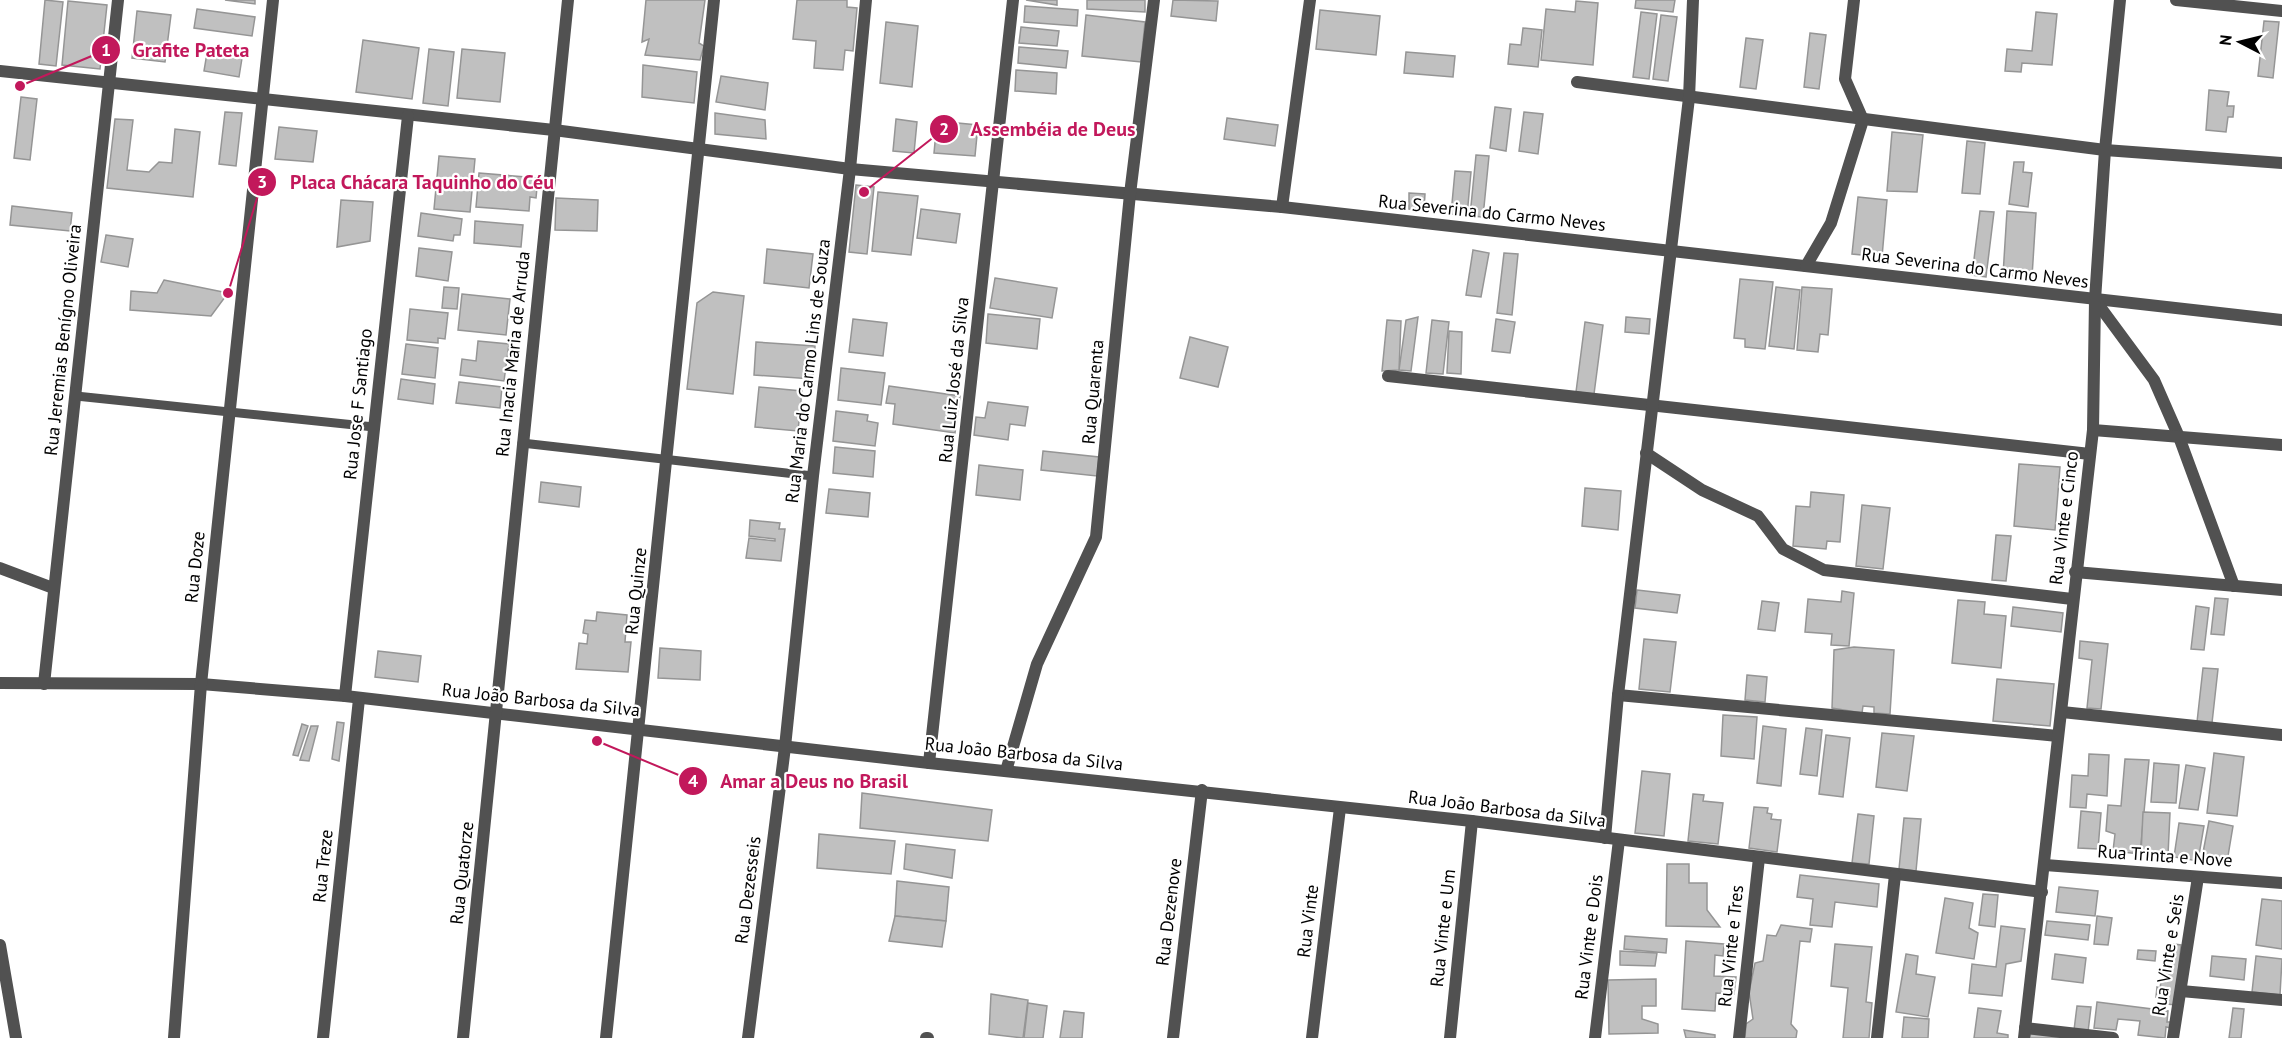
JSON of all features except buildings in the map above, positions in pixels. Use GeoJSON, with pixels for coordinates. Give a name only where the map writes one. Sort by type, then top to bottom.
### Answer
{"type":"FeatureCollection","features":[{"type":"Feature","properties":{"kind":"street","name":"Rua Jeremias Benígno Oliveira"},"geometry":{"type":"LineString","coordinates":[[44,684],[118,0]]}},
{"type":"Feature","properties":{"kind":"street","name":"Rua Doze"},"geometry":{"type":"LineString","coordinates":[[174,1038],[201,684],[273,0]]}},
{"type":"Feature","properties":{"kind":"street","name":"Rua Inacia Maria de Arruda"},"geometry":{"type":"LineString","coordinates":[[498,712],[522,443],[568,0]]}},
{"type":"Feature","properties":{"kind":"street","name":"Rua Quinze"},"geometry":{"type":"LineString","coordinates":[[606,1038],[640,729],[714,0]]}},
{"type":"Feature","properties":{"kind":"street","name":"Rua Maria do Carmo Lins de Souza"},"geometry":{"type":"LineString","coordinates":[[785,747],[813,476],[850,169],[866,0]]}},
{"type":"Feature","properties":{"kind":"street","name":"Rua Luiz José da Silva"},"geometry":{"type":"LineString","coordinates":[[929,763],[1013,0]]}},
{"type":"Feature","properties":{"kind":"street","name":"Rua Quarenta"},"geometry":{"type":"LineString","coordinates":[[1006,771],[1037,664],[1096,537],[1130,194],[1154,0]]}},
{"type":"Feature","properties":{"kind":"street"},"geometry":{"type":"LineString","coordinates":[[1282,207],[1310,0]]}},
{"type":"Feature","properties":{"kind":"street"},"geometry":{"type":"LineString","coordinates":[[1605,838],[1617,694],[1689,98],[1693,0]]}},
{"type":"Feature","properties":{"kind":"street"},"geometry":{"type":"LineString","coordinates":[[1806,266],[1831,223],[1863,120],[1845,79],[1854,0]]}},
{"type":"Feature","properties":{"kind":"street","name":"Rua Vinte e Cinco"},"geometry":{"type":"LineString","coordinates":[[2024,1033],[2042,892],[2072,599],[2093,430],[2095,300],[2105,150],[2120,0]]}},
{"type":"Feature","properties":{"kind":"street"},"geometry":{"type":"LineString","coordinates":[[2176,0],[2282,11]]}},
{"type":"Feature","properties":{"kind":"street"},"geometry":{"type":"LineString","coordinates":[[0,71],[262,100]]}},
{"type":"Feature","properties":{"kind":"street"},"geometry":{"type":"LineString","coordinates":[[1577,82],[2105,150],[2282,163]]}},
{"type":"Feature","properties":{"kind":"street","name":"Rua Severina do Carmo Neves"},"geometry":{"type":"LineString","coordinates":[[262,100],[554,130],[850,169],[1282,207],[2282,320]]}},
{"type":"Feature","properties":{"kind":"street","name":"Rua Jose F Santiago"},"geometry":{"type":"LineString","coordinates":[[345,696],[408,116]]}},
{"type":"Feature","properties":{"kind":"street"},"geometry":{"type":"LineString","coordinates":[[2095,300],[2154,380],[2179,437],[2234,586]]}},
{"type":"Feature","properties":{"kind":"street"},"geometry":{"type":"LineString","coordinates":[[1388,376],[2090,454]]}},
{"type":"Feature","properties":{"kind":"street"},"geometry":{"type":"LineString","coordinates":[[2093,430],[2282,445]]}},
{"type":"Feature","properties":{"kind":"street"},"geometry":{"type":"LineString","coordinates":[[1646,453],[1702,490],[1758,516],[1783,549],[1824,570],[2072,599]]}},
{"type":"Feature","properties":{"kind":"street"},"geometry":{"type":"LineString","coordinates":[[0,568],[53,588]]}},
{"type":"Feature","properties":{"kind":"street"},"geometry":{"type":"LineString","coordinates":[[2075,572],[2282,590]]}},
{"type":"Feature","properties":{"kind":"street","name":"Rua João Barbosa da Silva"},"geometry":{"type":"LineString","coordinates":[[0,683],[201,684],[345,696],[929,763],[1202,790],[1340,808],[1472,821],[2042,892]]}},
{"type":"Feature","properties":{"kind":"street"},"geometry":{"type":"LineString","coordinates":[[1617,694],[2058,736]]}},
{"type":"Feature","properties":{"kind":"street","name":"Rua Treze"},"geometry":{"type":"LineString","coordinates":[[322,1038],[359,699]]}},
{"type":"Feature","properties":{"kind":"street","name":"Rua Quatorze"},"geometry":{"type":"LineString","coordinates":[[463,1038],[498,712]]}},
{"type":"Feature","properties":{"kind":"street"},"geometry":{"type":"LineString","coordinates":[[2061,712],[2282,735]]}},
{"type":"Feature","properties":{"kind":"street","name":"Rua Dezesseis"},"geometry":{"type":"LineString","coordinates":[[748,1038],[785,747]]}},
{"type":"Feature","properties":{"kind":"street","name":"Rua Dezenove"},"geometry":{"type":"LineString","coordinates":[[1173,1038],[1202,790]]}},
{"type":"Feature","properties":{"kind":"street","name":"Rua Vinte"},"geometry":{"type":"LineString","coordinates":[[1312,1038],[1340,808]]}},
{"type":"Feature","properties":{"kind":"street","name":"Rua Vinte e Um"},"geometry":{"type":"LineString","coordinates":[[1450,1038],[1472,821]]}},
{"type":"Feature","properties":{"kind":"street","name":"Rua Vinte e Dois"},"geometry":{"type":"LineString","coordinates":[[1595,1038],[1619,840]]}},
{"type":"Feature","properties":{"kind":"street","name":"Rua Vinte e Tres"},"geometry":{"type":"LineString","coordinates":[[1739,1038],[1759,858]]}},
{"type":"Feature","properties":{"kind":"street","name":"Rua Trinta e Nove"},"geometry":{"type":"LineString","coordinates":[[2045,865],[2282,884]]}},
{"type":"Feature","properties":{"kind":"street"},"geometry":{"type":"LineString","coordinates":[[1877,1038],[1895,875]]}},
{"type":"Feature","properties":{"kind":"street","name":"Rua Vinte e Seis"},"geometry":{"type":"LineString","coordinates":[[2174,1038],[2198,877]]}},
{"type":"Feature","properties":{"kind":"street"},"geometry":{"type":"LineString","coordinates":[[0,945],[16,1038]]}},
{"type":"Feature","properties":{"kind":"street"},"geometry":{"type":"LineString","coordinates":[[2181,991],[2282,1000]]}},
{"type":"Feature","properties":{"kind":"street"},"geometry":{"type":"LineString","coordinates":[[2024,1033],[2113,1038]]}},
{"type":"Feature","properties":{"kind":"lane"},"geometry":{"type":"LineString","coordinates":[[76,396],[374,427]]}},
{"type":"Feature","properties":{"kind":"lane"},"geometry":{"type":"LineString","coordinates":[[522,443],[813,476]]}},
{"type":"Feature","properties":{"kind":"place","name":"Grafite Pateta"},"geometry":{"type":"Point","coordinates":[20,86]}},
{"type":"Feature","properties":{"kind":"place","name":"Assembéia de Deus"},"geometry":{"type":"Point","coordinates":[864,192]}},
{"type":"Feature","properties":{"kind":"place","name":"Placa Chácara Taquinho do Céu"},"geometry":{"type":"Point","coordinates":[228,293]}},
{"type":"Feature","properties":{"kind":"place","name":"Amar a Deus no Brasil"},"geometry":{"type":"Point","coordinates":[597,741]}}]}
